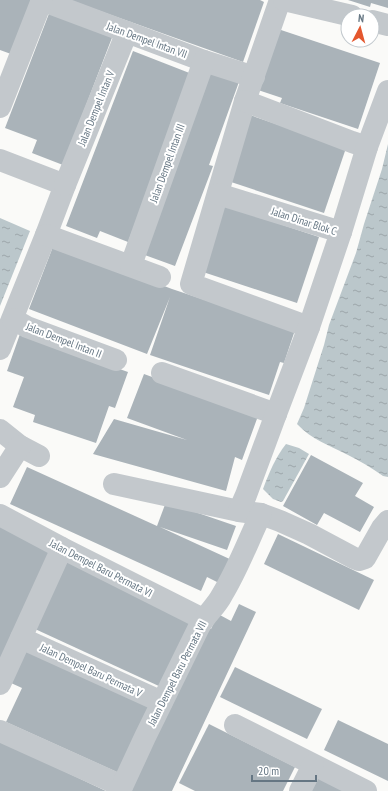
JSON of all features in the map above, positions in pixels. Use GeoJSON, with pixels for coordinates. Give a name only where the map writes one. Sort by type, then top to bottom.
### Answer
{"type":"FeatureCollection","features":[{"type":"Feature","properties":{"kind":"street"},"geometry":{"type":"LineString","coordinates":[[0,108],[5,81],[41,0]]}},
{"type":"Feature","properties":{"kind":"street","name":"Jalan Dempel Intan VII"},"geometry":{"type":"LineString","coordinates":[[41,0],[204,61],[254,76]]}},
{"type":"Feature","properties":{"kind":"street"},"geometry":{"type":"LineString","coordinates":[[280,0],[245,101],[191,284],[309,327]]}},
{"type":"Feature","properties":{"kind":"street"},"geometry":{"type":"LineString","coordinates":[[284,0],[340,13]]}},
{"type":"Feature","properties":{"kind":"street","name":"Jalan Dempel Intan V"},"geometry":{"type":"LineString","coordinates":[[0,349],[126,32]]}},
{"type":"Feature","properties":{"kind":"street","name":"Jalan Dempel Intan III"},"geometry":{"type":"LineString","coordinates":[[131,265],[204,61]]}},
{"type":"Feature","properties":{"kind":"street"},"geometry":{"type":"LineString","coordinates":[[341,232],[367,147],[388,92]]}},
{"type":"Feature","properties":{"kind":"street"},"geometry":{"type":"LineString","coordinates":[[245,101],[367,147]]}},
{"type":"Feature","properties":{"kind":"street"},"geometry":{"type":"LineString","coordinates":[[0,160],[65,184]]}},
{"type":"Feature","properties":{"kind":"street","name":"Jalan Dinar Blok C"},"geometry":{"type":"LineString","coordinates":[[218,194],[341,232],[309,327],[242,503]]}},
{"type":"Feature","properties":{"kind":"street"},"geometry":{"type":"LineString","coordinates":[[46,235],[131,265],[160,277]]}},
{"type":"Feature","properties":{"kind":"street","name":"Jalan Dempel Intan II"},"geometry":{"type":"LineString","coordinates":[[13,319],[27,327],[116,360]]}},
{"type":"Feature","properties":{"kind":"street"},"geometry":{"type":"LineString","coordinates":[[162,373],[276,414]]}},
{"type":"Feature","properties":{"kind":"street"},"geometry":{"type":"LineString","coordinates":[[0,430],[20,446],[39,456]]}},
{"type":"Feature","properties":{"kind":"street"},"geometry":{"type":"LineString","coordinates":[[0,477],[20,446]]}},
{"type":"Feature","properties":{"kind":"street"},"geometry":{"type":"LineString","coordinates":[[114,484],[242,503],[261,514],[309,534],[359,560],[365,558],[382,528],[388,521]]}},
{"type":"Feature","properties":{"kind":"street","name":"Jalan Dempel Baru Permata VII"},"geometry":{"type":"LineString","coordinates":[[121,788],[203,619],[222,596],[240,561],[261,514]]}},
{"type":"Feature","properties":{"kind":"street","name":"Jalan Dempel Baru Permata VI"},"geometry":{"type":"LineString","coordinates":[[0,515],[203,619]]}},
{"type":"Feature","properties":{"kind":"street"},"geometry":{"type":"LineString","coordinates":[[0,684],[62,548]]}},
{"type":"Feature","properties":{"kind":"street","name":"Jalan Dempel Baru Permata V"},"geometry":{"type":"LineString","coordinates":[[21,638],[162,702]]}},
{"type":"Feature","properties":{"kind":"street"},"geometry":{"type":"LineString","coordinates":[[235,725],[366,791]]}},
{"type":"Feature","properties":{"kind":"street"},"geometry":{"type":"LineString","coordinates":[[0,731],[121,788]]}},
{"type":"Feature","properties":{"kind":"street"},"geometry":{"type":"LineString","coordinates":[[300,791],[313,765]]}},
{"type":"Feature","properties":{"kind":"water"},"geometry":{"type":"Polygon","coordinates":[[[388,144],[388,477],[383,476],[370,467],[321,442],[297,424],[304,408],[329,325],[356,253],[382,169],[388,144]]]}},
{"type":"Feature","properties":{"kind":"water"},"geometry":{"type":"Polygon","coordinates":[[[0,218],[30,231],[0,306],[0,218]]]}},
{"type":"Feature","properties":{"kind":"water"},"geometry":{"type":"Polygon","coordinates":[[[286,444],[299,448],[309,454],[283,501],[281,502],[273,499],[263,489],[275,460],[286,444]]]}},
{"type":"Feature","properties":{"kind":"building"},"geometry":{"type":"Polygon","coordinates":[[[0,0],[32,0],[11,54],[0,50],[0,0]]]}},
{"type":"Feature","properties":{"kind":"building"},"geometry":{"type":"Polygon","coordinates":[[[69,0],[260,0],[264,2],[243,62],[69,0]]]}},
{"type":"Feature","properties":{"kind":"building"},"geometry":{"type":"Polygon","coordinates":[[[348,0],[388,0],[388,8],[371,3],[370,7],[348,0]]]}},
{"type":"Feature","properties":{"kind":"building"},"geometry":{"type":"Polygon","coordinates":[[[50,11],[113,35],[63,165],[32,153],[37,140],[5,128],[50,11]]]}},
{"type":"Feature","properties":{"kind":"building"},"geometry":{"type":"Polygon","coordinates":[[[278,29],[380,63],[358,129],[280,103],[282,98],[258,90],[278,29]]]}},
{"type":"Feature","properties":{"kind":"building"},"geometry":{"type":"Polygon","coordinates":[[[133,51],[192,74],[128,242],[100,231],[97,238],[66,226],[133,51]]]}},
{"type":"Feature","properties":{"kind":"building"},"geometry":{"type":"Polygon","coordinates":[[[211,68],[240,79],[209,165],[213,166],[175,266],[142,254],[211,68]]]}},
{"type":"Feature","properties":{"kind":"building"},"geometry":{"type":"Polygon","coordinates":[[[250,115],[346,148],[324,213],[228,181],[250,115]]]}},
{"type":"Feature","properties":{"kind":"building"},"geometry":{"type":"Polygon","coordinates":[[[222,205],[319,237],[297,303],[200,271],[222,205]]]}},
{"type":"Feature","properties":{"kind":"building"},"geometry":{"type":"Polygon","coordinates":[[[54,244],[172,289],[295,330],[284,363],[280,362],[269,395],[150,355],[170,297],[147,354],[29,309],[54,244]]]}},
{"type":"Feature","properties":{"kind":"building"},"geometry":{"type":"Polygon","coordinates":[[[20,334],[128,372],[115,408],[109,406],[96,443],[33,422],[35,415],[13,407],[24,377],[7,371],[20,334]]]}},
{"type":"Feature","properties":{"kind":"building"},"geometry":{"type":"Polygon","coordinates":[[[144,374],[258,416],[242,460],[235,457],[226,491],[93,454],[114,419],[187,440],[127,418],[144,374]]]}},
{"type":"Feature","properties":{"kind":"building"},"geometry":{"type":"Polygon","coordinates":[[[311,455],[363,483],[355,496],[374,507],[360,532],[324,513],[317,525],[283,506],[311,455]]]}},
{"type":"Feature","properties":{"kind":"building"},"geometry":{"type":"Polygon","coordinates":[[[27,467],[157,526],[166,502],[236,526],[227,550],[160,527],[234,561],[223,585],[207,577],[201,591],[10,504],[27,467]]]}},
{"type":"Feature","properties":{"kind":"building"},"geometry":{"type":"Polygon","coordinates":[[[0,525],[53,549],[0,664],[0,525]]]}},
{"type":"Feature","properties":{"kind":"building"},"geometry":{"type":"Polygon","coordinates":[[[278,534],[374,580],[359,610],[264,564],[278,534]]]}},
{"type":"Feature","properties":{"kind":"building"},"geometry":{"type":"Polygon","coordinates":[[[67,562],[192,619],[161,687],[35,629],[67,562]]]}},
{"type":"Feature","properties":{"kind":"building"},"geometry":{"type":"Polygon","coordinates":[[[239,604],[256,612],[172,791],[127,791],[205,627],[211,629],[218,614],[231,621],[239,604]]]}},
{"type":"Feature","properties":{"kind":"building"},"geometry":{"type":"Polygon","coordinates":[[[27,649],[150,706],[119,773],[6,722],[22,688],[11,683],[27,649]]]}},
{"type":"Feature","properties":{"kind":"building"},"geometry":{"type":"Polygon","coordinates":[[[235,667],[322,709],[307,739],[220,697],[235,667]]]}},
{"type":"Feature","properties":{"kind":"building"},"geometry":{"type":"Polygon","coordinates":[[[338,720],[388,744],[388,781],[324,750],[338,720]]]}},
{"type":"Feature","properties":{"kind":"building"},"geometry":{"type":"Polygon","coordinates":[[[209,724],[295,767],[283,791],[195,791],[179,783],[209,724]]]}},
{"type":"Feature","properties":{"kind":"building"},"geometry":{"type":"Polygon","coordinates":[[[0,741],[106,791],[0,791],[0,741]]]}},
{"type":"Feature","properties":{"kind":"building"},"geometry":{"type":"Polygon","coordinates":[[[316,773],[354,791],[308,791],[316,773]]]}}]}
